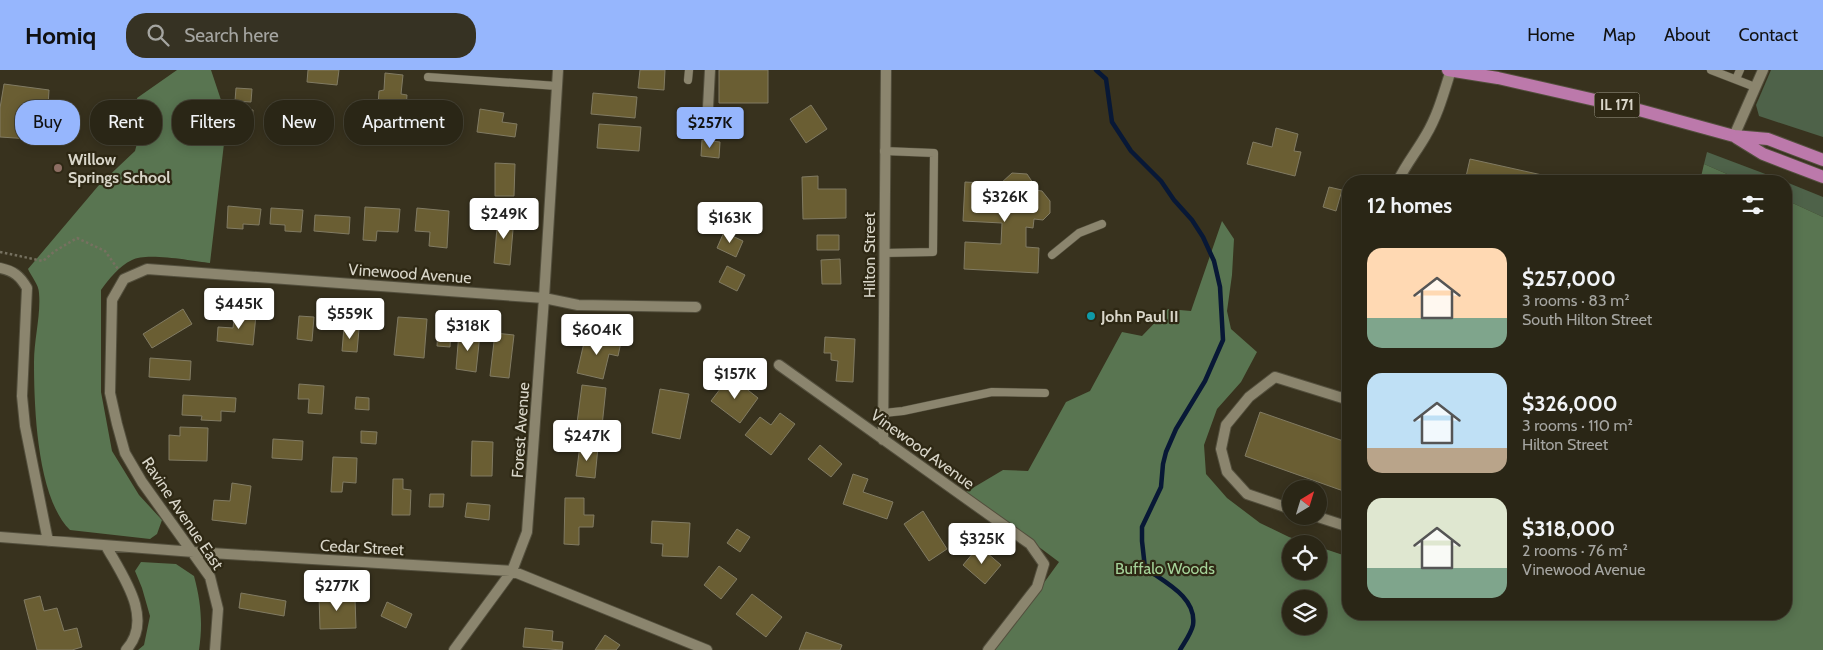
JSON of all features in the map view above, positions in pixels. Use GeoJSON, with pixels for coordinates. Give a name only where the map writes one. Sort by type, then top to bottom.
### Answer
{"type":"FeatureCollection","features":[{"type":"Feature","properties":{"kind":"main road","name":"IL 171"},"geometry":{"type":"LineString","coordinates":[[1450,70],[1498,74],[1734,136],[1768,139],[1823,160]]}},
{"type":"Feature","properties":{"kind":"main road","name":"IL 171"},"geometry":{"type":"LineString","coordinates":[[1734,136],[1763,154],[1823,177]]}},
{"type":"Feature","properties":{"kind":"street","name":"Forest Avenue"},"geometry":{"type":"LineString","coordinates":[[454,650],[512,571],[527,532],[558,70]]}},
{"type":"Feature","properties":{"kind":"street"},"geometry":{"type":"LineString","coordinates":[[707,126],[710,70]]}},
{"type":"Feature","properties":{"kind":"street","name":"Hilton Street"},"geometry":{"type":"LineString","coordinates":[[883,440],[886,70]]}},
{"type":"Feature","properties":{"kind":"street"},"geometry":{"type":"LineString","coordinates":[[1401,175],[1427,134],[1439,109],[1450,70]]}},
{"type":"Feature","properties":{"kind":"street"},"geometry":{"type":"LineString","coordinates":[[1734,136],[1762,70]]}},
{"type":"Feature","properties":{"kind":"street"},"geometry":{"type":"LineString","coordinates":[[0,268],[12,270],[21,277],[27,288],[22,396],[48,541]]}},
{"type":"Feature","properties":{"kind":"street","name":"Vinewood Avenue"},"geometry":{"type":"LineString","coordinates":[[124,279],[147,269],[544,298],[578,305],[696,307]]}},
{"type":"Feature","properties":{"kind":"street","name":"Ravine Avenue East"},"geometry":{"type":"LineString","coordinates":[[124,279],[112,300],[110,393],[116,424],[126,453],[142,482],[194,552],[210,577],[218,609],[215,650]]}},
{"type":"Feature","properties":{"kind":"street","name":"Vinewood Avenue"},"geometry":{"type":"LineString","coordinates":[[779,365],[1030,544],[1044,564],[1037,586],[988,650]]}},
{"type":"Feature","properties":{"kind":"street"},"geometry":{"type":"LineString","coordinates":[[1282,506],[1247,494],[1227,472],[1222,449],[1226,425],[1249,397],[1275,377],[1342,398]]}},
{"type":"Feature","properties":{"kind":"street"},"geometry":{"type":"LineString","coordinates":[[1328,520],[1342,525]]}},
{"type":"Feature","properties":{"kind":"street","name":"Cedar Street"},"geometry":{"type":"LineString","coordinates":[[0,537],[194,552],[512,571],[707,650]]}},
{"type":"Feature","properties":{"kind":"street"},"geometry":{"type":"LineString","coordinates":[[106,546],[130,589],[138,612],[136,629],[126,650]]}},
{"type":"Feature","properties":{"kind":"lane"},"geometry":{"type":"LineString","coordinates":[[688,80],[689,70]]}},
{"type":"Feature","properties":{"kind":"lane"},"geometry":{"type":"LineString","coordinates":[[1711,70],[1756,87]]}},
{"type":"Feature","properties":{"kind":"lane"},"geometry":{"type":"LineString","coordinates":[[1736,79],[1740,70]]}},
{"type":"Feature","properties":{"kind":"lane"},"geometry":{"type":"LineString","coordinates":[[428,77],[557,86]]}},
{"type":"Feature","properties":{"kind":"lane"},"geometry":{"type":"LineString","coordinates":[[884,150],[934,153],[933,252],[884,253]]}},
{"type":"Feature","properties":{"kind":"lane"},"geometry":{"type":"LineString","coordinates":[[1052,255],[1079,233],[1102,224]]}},
{"type":"Feature","properties":{"kind":"lane"},"geometry":{"type":"LineString","coordinates":[[884,414],[992,392],[1045,393]]}},
{"type":"Feature","properties":{"kind":"path"},"geometry":{"type":"LineString","coordinates":[[0,252],[43,261],[55,251],[77,238],[105,251],[124,279]]}},
{"type":"Feature","properties":{"kind":"green space"},"geometry":{"type":"Polygon","coordinates":[[[177,70],[211,70],[221,100],[172,100],[172,145],[224,145],[210,263],[170,258],[139,258],[132,260],[119,269],[101,290],[101,392],[112,451],[139,495],[162,520],[157,534],[150,539],[70,530],[59,515],[50,497],[40,451],[35,403],[34,362],[39,290],[28,269],[99,185],[135,151],[137,145],[162,145],[162,100],[137,100],[137,98],[177,70]]]}},
{"type":"Feature","properties":{"kind":"green space"},"geometry":{"type":"Polygon","coordinates":[[[1771,70],[1823,70],[1823,137],[1759,116],[1756,105],[1771,70]]]}},
{"type":"Feature","properties":{"kind":"green space"},"geometry":{"type":"Polygon","coordinates":[[[1707,152],[1768,175],[1729,175],[1704,164],[1707,152]]]}},
{"type":"Feature","properties":{"kind":"green space"},"geometry":{"type":"Polygon","coordinates":[[[1704,164],[1729,175],[1701,175],[1704,164]]]}},
{"type":"Feature","properties":{"kind":"green space"},"geometry":{"type":"Polygon","coordinates":[[[1792,184],[1823,197],[1823,217],[1792,203],[1792,184]]]}},
{"type":"Feature","properties":{"kind":"green space","name":"Buffalo Woods"},"geometry":{"type":"Polygon","coordinates":[[[1792,203],[1823,217],[1823,650],[995,650],[1059,562],[966,492],[1003,470],[1028,471],[1066,402],[1090,391],[1122,332],[1142,336],[1168,309],[1191,311],[1222,221],[1234,239],[1227,311],[1231,329],[1257,352],[1241,382],[1217,409],[1204,445],[1206,474],[1227,498],[1260,523],[1285,535],[1282,535],[1282,580],[1327,580],[1327,550],[1342,555],[1342,620],[1792,620],[1792,203]]]}},
{"type":"Feature","properties":{"kind":"green space"},"geometry":{"type":"Polygon","coordinates":[[[141,562],[176,564],[194,576],[201,613],[199,650],[138,650],[144,645],[150,616],[135,571],[141,562]]]}},
{"type":"Feature","properties":{"kind":"building"},"geometry":{"type":"Polygon","coordinates":[[[308,70],[339,70],[337,85],[307,82],[308,70]]]}},
{"type":"Feature","properties":{"kind":"building"},"geometry":{"type":"Polygon","coordinates":[[[640,70],[665,70],[664,90],[638,88],[640,70]]]}},
{"type":"Feature","properties":{"kind":"building"},"geometry":{"type":"Polygon","coordinates":[[[719,70],[768,70],[768,103],[719,103],[719,70]]]}},
{"type":"Feature","properties":{"kind":"building"},"geometry":{"type":"Polygon","coordinates":[[[385,73],[403,75],[401,94],[407,95],[407,100],[378,100],[379,91],[384,90],[385,73]]]}},
{"type":"Feature","properties":{"kind":"building"},"geometry":{"type":"Polygon","coordinates":[[[4,84],[49,90],[48,100],[15,100],[15,138],[0,137],[0,108],[4,84]]]}},
{"type":"Feature","properties":{"kind":"building"},"geometry":{"type":"Polygon","coordinates":[[[236,88],[252,89],[251,100],[235,100],[236,88]]]}},
{"type":"Feature","properties":{"kind":"building"},"geometry":{"type":"Polygon","coordinates":[[[593,93],[637,97],[635,118],[591,114],[593,93]]]}},
{"type":"Feature","properties":{"kind":"building"},"geometry":{"type":"Polygon","coordinates":[[[811,105],[827,129],[806,143],[790,119],[811,105]]]}},
{"type":"Feature","properties":{"kind":"building"},"geometry":{"type":"Polygon","coordinates":[[[480,109],[504,113],[502,122],[517,124],[515,137],[477,132],[480,109]]]}},
{"type":"Feature","properties":{"kind":"building"},"geometry":{"type":"Polygon","coordinates":[[[599,124],[641,127],[639,151],[597,148],[599,124]]]}},
{"type":"Feature","properties":{"kind":"building"},"geometry":{"type":"Polygon","coordinates":[[[1276,128],[1298,134],[1294,151],[1301,152],[1295,176],[1247,164],[1253,142],[1272,147],[1276,128]]]}},
{"type":"Feature","properties":{"kind":"building"},"geometry":{"type":"Polygon","coordinates":[[[702,140],[720,142],[719,158],[701,156],[702,140]]]}},
{"type":"Feature","properties":{"kind":"building"},"geometry":{"type":"Polygon","coordinates":[[[1470,159],[1542,175],[1466,175],[1470,159]]]}},
{"type":"Feature","properties":{"kind":"building"},"geometry":{"type":"Polygon","coordinates":[[[495,163],[515,164],[514,196],[495,196],[495,163]]]}},
{"type":"Feature","properties":{"kind":"building"},"geometry":{"type":"Polygon","coordinates":[[[1012,173],[1027,174],[1035,186],[1035,190],[1042,191],[1050,201],[1050,213],[1043,220],[1034,219],[1033,228],[1026,227],[1026,247],[1039,248],[1038,273],[964,269],[965,242],[1001,244],[1002,223],[963,221],[965,182],[1000,184],[1012,173]]]}},
{"type":"Feature","properties":{"kind":"building"},"geometry":{"type":"Polygon","coordinates":[[[818,176],[818,189],[846,189],[846,218],[803,219],[802,177],[818,176]]]}},
{"type":"Feature","properties":{"kind":"building"},"geometry":{"type":"Polygon","coordinates":[[[1329,187],[1342,190],[1336,211],[1323,207],[1329,187]]]}},
{"type":"Feature","properties":{"kind":"building"},"geometry":{"type":"Polygon","coordinates":[[[228,206],[261,209],[259,225],[243,224],[243,229],[227,228],[228,206]]]}},
{"type":"Feature","properties":{"kind":"building"},"geometry":{"type":"Polygon","coordinates":[[[365,207],[400,209],[398,232],[377,231],[376,241],[363,240],[365,207]]]}},
{"type":"Feature","properties":{"kind":"building"},"geometry":{"type":"Polygon","coordinates":[[[271,208],[303,210],[301,232],[285,231],[285,225],[270,224],[271,208]]]}},
{"type":"Feature","properties":{"kind":"building"},"geometry":{"type":"Polygon","coordinates":[[[417,208],[449,211],[447,248],[429,246],[430,232],[415,231],[417,208]]]}},
{"type":"Feature","properties":{"kind":"building"},"geometry":{"type":"Polygon","coordinates":[[[315,215],[350,217],[349,234],[314,231],[315,215]]]}},
{"type":"Feature","properties":{"kind":"building"},"geometry":{"type":"Polygon","coordinates":[[[498,216],[514,218],[510,265],[494,263],[498,216]]]}},
{"type":"Feature","properties":{"kind":"building"},"geometry":{"type":"Polygon","coordinates":[[[724,232],[743,241],[736,257],[717,248],[724,232]]]}},
{"type":"Feature","properties":{"kind":"building"},"geometry":{"type":"Polygon","coordinates":[[[817,235],[839,235],[839,250],[817,250],[817,235]]]}},
{"type":"Feature","properties":{"kind":"building"},"geometry":{"type":"Polygon","coordinates":[[[840,259],[841,284],[822,284],[821,260],[840,259]]]}},
{"type":"Feature","properties":{"kind":"building"},"geometry":{"type":"Polygon","coordinates":[[[727,266],[745,275],[737,291],[719,282],[727,266]]]}},
{"type":"Feature","properties":{"kind":"building"},"geometry":{"type":"Polygon","coordinates":[[[183,309],[192,324],[152,348],[143,334],[183,309]]]}},
{"type":"Feature","properties":{"kind":"building"},"geometry":{"type":"Polygon","coordinates":[[[235,312],[256,315],[253,345],[217,341],[218,327],[233,328],[235,312]]]}},
{"type":"Feature","properties":{"kind":"building"},"geometry":{"type":"Polygon","coordinates":[[[299,316],[314,317],[312,341],[297,339],[299,316]]]}},
{"type":"Feature","properties":{"kind":"building"},"geometry":{"type":"Polygon","coordinates":[[[398,317],[427,319],[424,358],[394,355],[398,317]]]}},
{"type":"Feature","properties":{"kind":"building"},"geometry":{"type":"Polygon","coordinates":[[[344,327],[359,329],[357,352],[342,351],[344,327]]]}},
{"type":"Feature","properties":{"kind":"building"},"geometry":{"type":"Polygon","coordinates":[[[438,329],[451,330],[450,347],[437,346],[438,329]]]}},
{"type":"Feature","properties":{"kind":"building"},"geometry":{"type":"Polygon","coordinates":[[[459,332],[480,334],[476,372],[456,369],[459,332]]]}},
{"type":"Feature","properties":{"kind":"building"},"geometry":{"type":"Polygon","coordinates":[[[495,333],[514,335],[509,378],[490,376],[495,333]]]}},
{"type":"Feature","properties":{"kind":"building"},"geometry":{"type":"Polygon","coordinates":[[[586,334],[621,342],[618,356],[609,354],[603,379],[577,373],[586,334]]]}},
{"type":"Feature","properties":{"kind":"building"},"geometry":{"type":"Polygon","coordinates":[[[825,337],[855,339],[853,382],[836,381],[838,361],[831,360],[831,353],[824,353],[825,337]]]}},
{"type":"Feature","properties":{"kind":"building"},"geometry":{"type":"Polygon","coordinates":[[[150,358],[191,361],[190,380],[149,377],[150,358]]]}},
{"type":"Feature","properties":{"kind":"building"},"geometry":{"type":"Polygon","coordinates":[[[730,376],[758,398],[740,423],[711,401],[730,376]]]}},
{"type":"Feature","properties":{"kind":"building"},"geometry":{"type":"Polygon","coordinates":[[[299,384],[324,386],[322,414],[308,413],[309,399],[298,399],[299,384]]]}},
{"type":"Feature","properties":{"kind":"building"},"geometry":{"type":"Polygon","coordinates":[[[582,385],[606,388],[602,426],[577,423],[582,385]]]}},
{"type":"Feature","properties":{"kind":"building"},"geometry":{"type":"Polygon","coordinates":[[[660,389],[689,394],[680,439],[652,433],[660,389]]]}},
{"type":"Feature","properties":{"kind":"building"},"geometry":{"type":"Polygon","coordinates":[[[183,395],[236,398],[235,412],[221,411],[221,421],[201,420],[202,416],[182,415],[183,395]]]}},
{"type":"Feature","properties":{"kind":"building"},"geometry":{"type":"Polygon","coordinates":[[[356,397],[369,398],[369,410],[355,409],[356,397]]]}},
{"type":"Feature","properties":{"kind":"building"},"geometry":{"type":"Polygon","coordinates":[[[1260,412],[1342,441],[1342,491],[1328,486],[1328,480],[1312,480],[1245,456],[1260,412]]]}},
{"type":"Feature","properties":{"kind":"building"},"geometry":{"type":"Polygon","coordinates":[[[780,413],[795,424],[771,455],[745,435],[760,417],[771,425],[780,413]]]}},
{"type":"Feature","properties":{"kind":"building"},"geometry":{"type":"Polygon","coordinates":[[[180,427],[208,428],[207,461],[169,460],[169,435],[180,436],[180,427]]]}},
{"type":"Feature","properties":{"kind":"building"},"geometry":{"type":"Polygon","coordinates":[[[361,431],[377,432],[376,444],[361,443],[361,431]]]}},
{"type":"Feature","properties":{"kind":"building"},"geometry":{"type":"Polygon","coordinates":[[[273,439],[303,441],[302,460],[272,458],[273,439]]]}},
{"type":"Feature","properties":{"kind":"building"},"geometry":{"type":"Polygon","coordinates":[[[472,441],[493,442],[492,476],[471,476],[472,441]]]}},
{"type":"Feature","properties":{"kind":"building"},"geometry":{"type":"Polygon","coordinates":[[[580,445],[598,447],[595,478],[576,476],[580,445]]]}},
{"type":"Feature","properties":{"kind":"building"},"geometry":{"type":"Polygon","coordinates":[[[820,445],[842,464],[831,477],[808,459],[820,445]]]}},
{"type":"Feature","properties":{"kind":"building"},"geometry":{"type":"Polygon","coordinates":[[[333,457],[357,458],[356,483],[343,482],[342,492],[331,492],[333,457]]]}},
{"type":"Feature","properties":{"kind":"building"},"geometry":{"type":"Polygon","coordinates":[[[853,474],[868,479],[863,492],[893,502],[887,519],[843,504],[853,474]]]}},
{"type":"Feature","properties":{"kind":"building"},"geometry":{"type":"Polygon","coordinates":[[[393,479],[403,479],[403,489],[411,490],[410,515],[392,515],[393,479]]]}},
{"type":"Feature","properties":{"kind":"building"},"geometry":{"type":"Polygon","coordinates":[[[232,483],[251,486],[246,524],[212,520],[214,500],[230,501],[232,483]]]}},
{"type":"Feature","properties":{"kind":"building"},"geometry":{"type":"Polygon","coordinates":[[[430,494],[444,494],[443,507],[429,507],[430,494]]]}},
{"type":"Feature","properties":{"kind":"building"},"geometry":{"type":"Polygon","coordinates":[[[565,498],[584,498],[584,515],[594,515],[593,527],[579,527],[579,545],[564,544],[565,498]]]}},
{"type":"Feature","properties":{"kind":"building"},"geometry":{"type":"Polygon","coordinates":[[[467,503],[490,505],[489,520],[465,517],[467,503]]]}},
{"type":"Feature","properties":{"kind":"building"},"geometry":{"type":"Polygon","coordinates":[[[923,511],[947,549],[929,561],[904,524],[923,511]]]}},
{"type":"Feature","properties":{"kind":"building"},"geometry":{"type":"Polygon","coordinates":[[[652,521],[690,523],[688,557],[662,556],[663,544],[651,543],[652,521]]]}},
{"type":"Feature","properties":{"kind":"building"},"geometry":{"type":"Polygon","coordinates":[[[737,529],[750,537],[740,552],[727,543],[737,529]]]}},
{"type":"Feature","properties":{"kind":"building"},"geometry":{"type":"Polygon","coordinates":[[[979,546],[1001,565],[985,584],[963,565],[979,546]]]}},
{"type":"Feature","properties":{"kind":"building"},"geometry":{"type":"Polygon","coordinates":[[[719,566],[737,579],[721,599],[704,585],[719,566]]]}},
{"type":"Feature","properties":{"kind":"building"},"geometry":{"type":"Polygon","coordinates":[[[241,593],[286,601],[284,616],[239,608],[241,593]]]}},
{"type":"Feature","properties":{"kind":"building"},"geometry":{"type":"Polygon","coordinates":[[[752,594],[782,617],[766,637],[736,614],[752,594]]]}},
{"type":"Feature","properties":{"kind":"building"},"geometry":{"type":"Polygon","coordinates":[[[319,595],[344,595],[344,599],[355,598],[356,628],[320,629],[319,595]]]}},
{"type":"Feature","properties":{"kind":"building"},"geometry":{"type":"Polygon","coordinates":[[[40,596],[44,611],[57,608],[64,631],[77,628],[82,647],[72,650],[37,650],[24,600],[40,596]]]}},
{"type":"Feature","properties":{"kind":"building"},"geometry":{"type":"Polygon","coordinates":[[[387,602],[412,614],[406,628],[381,616],[387,602]]]}},
{"type":"Feature","properties":{"kind":"building"},"geometry":{"type":"Polygon","coordinates":[[[525,628],[553,631],[552,641],[563,642],[562,650],[523,647],[525,628]]]}},
{"type":"Feature","properties":{"kind":"building"},"geometry":{"type":"Polygon","coordinates":[[[806,632],[842,645],[840,650],[799,650],[806,632]]]}},
{"type":"Feature","properties":{"kind":"building"},"geometry":{"type":"Polygon","coordinates":[[[605,635],[620,645],[616,650],[595,650],[605,635]]]}},
{"type":"Feature","properties":{"kind":"waterway"},"geometry":{"type":"LineString","coordinates":[[1096,70],[1106,79],[1112,122],[1131,151],[1161,181],[1174,200],[1192,220],[1203,237],[1214,261],[1220,287],[1223,340],[1205,381],[1176,429],[1166,452],[1161,487],[1142,527],[1145,568],[1178,591],[1185,598],[1193,615],[1192,628],[1180,650]]}},
{"type":"Feature","properties":{"kind":"place","name":"Willow Springs School"},"geometry":{"type":"Point","coordinates":[58,168]}},
{"type":"Feature","properties":{"kind":"place","name":"John Paul II"},"geometry":{"type":"Point","coordinates":[1091,316]}}]}
